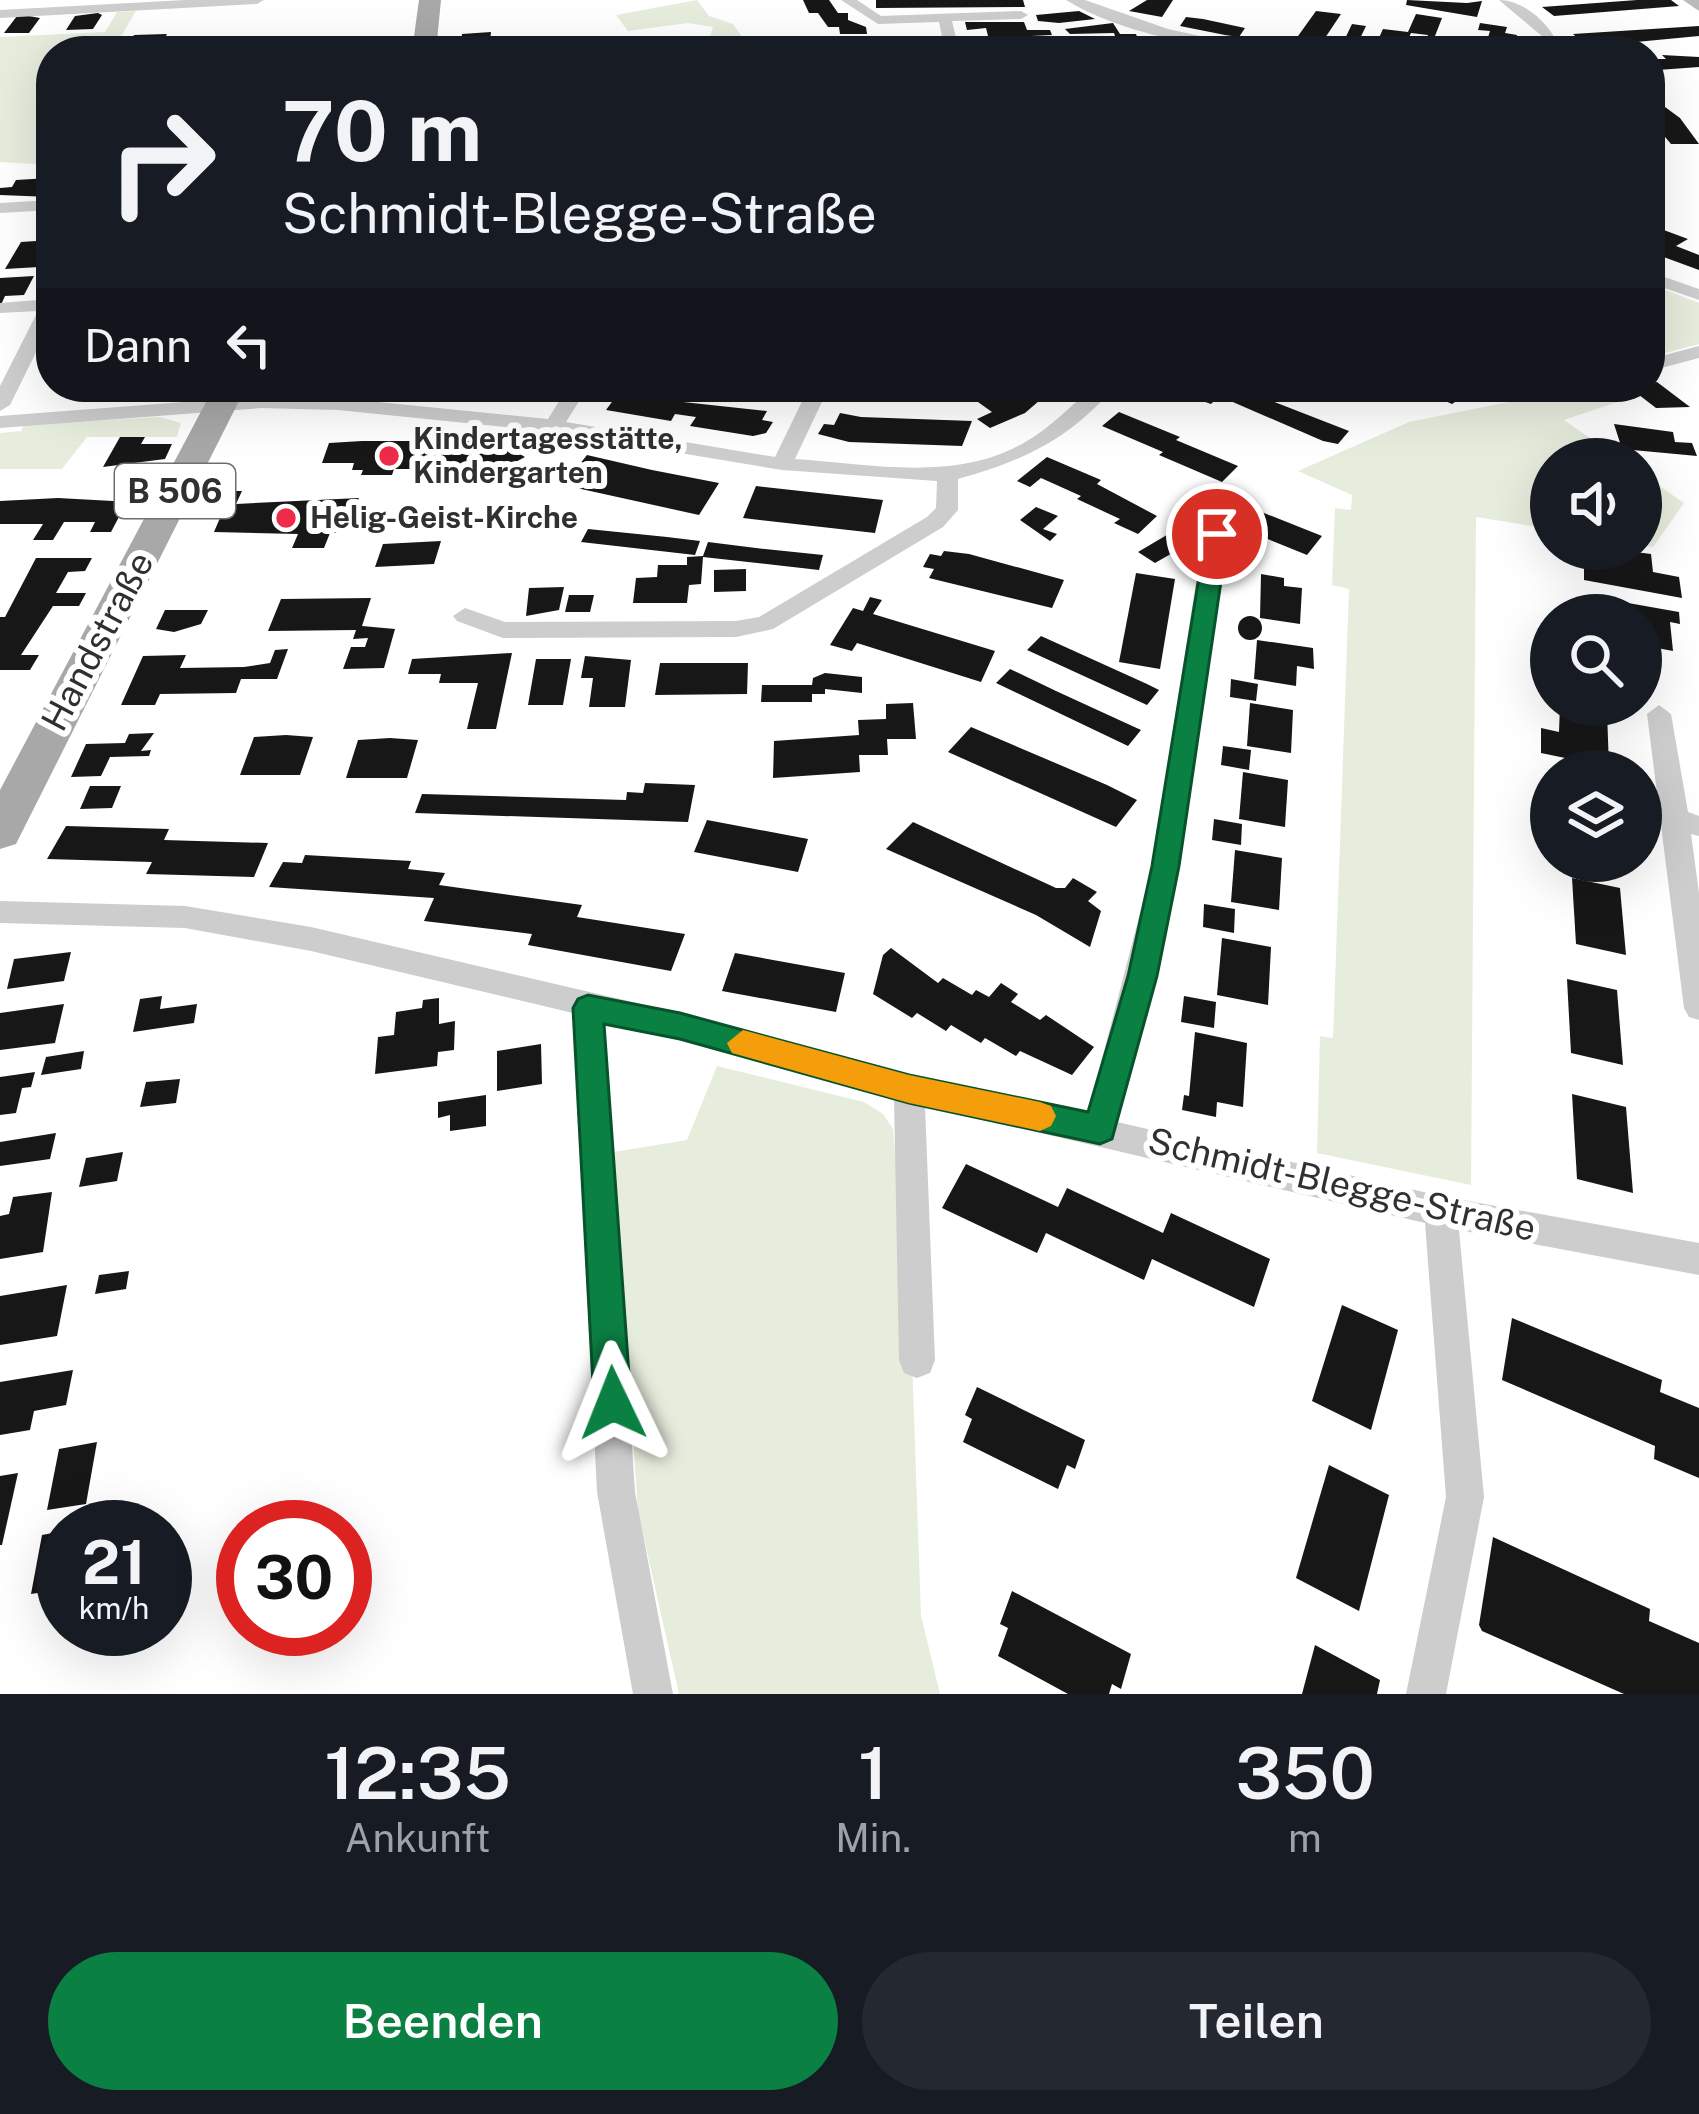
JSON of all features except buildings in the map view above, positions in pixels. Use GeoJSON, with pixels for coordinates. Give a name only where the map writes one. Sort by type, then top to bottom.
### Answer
{"type":"FeatureCollection","features":[{"type":"Feature","properties":{"kind":"main road"},"geometry":{"type":"LineString","coordinates":[[426,36],[430,0]]}},
{"type":"Feature","properties":{"kind":"main road","name":"Handstraße"},"geometry":{"type":"LineString","coordinates":[[0,832],[221,402]]}},
{"type":"Feature","properties":{"kind":"street"},"geometry":{"type":"LineString","coordinates":[[0,14],[257,0]]}},
{"type":"Feature","properties":{"kind":"street"},"geometry":{"type":"LineString","coordinates":[[248,16],[257,0]]}},
{"type":"Feature","properties":{"kind":"street"},"geometry":{"type":"LineString","coordinates":[[848,0],[878,20],[1021,15]]}},
{"type":"Feature","properties":{"kind":"street"},"geometry":{"type":"LineString","coordinates":[[1073,0],[1181,36]]}},
{"type":"Feature","properties":{"kind":"street"},"geometry":{"type":"LineString","coordinates":[[1507,0],[1549,36]]}},
{"type":"Feature","properties":{"kind":"street"},"geometry":{"type":"LineString","coordinates":[[946,20],[949,36]]}},
{"type":"Feature","properties":{"kind":"street"},"geometry":{"type":"LineString","coordinates":[[239,36],[241,31]]}},
{"type":"Feature","properties":{"kind":"street"},"geometry":{"type":"LineString","coordinates":[[0,208],[36,206]]}},
{"type":"Feature","properties":{"kind":"street"},"geometry":{"type":"LineString","coordinates":[[1665,283],[1699,295]]}},
{"type":"Feature","properties":{"kind":"street"},"geometry":{"type":"LineString","coordinates":[[0,308],[36,305]]}},
{"type":"Feature","properties":{"kind":"street"},"geometry":{"type":"LineString","coordinates":[[0,405],[36,334]]}},
{"type":"Feature","properties":{"kind":"street"},"geometry":{"type":"LineString","coordinates":[[1665,361],[1699,352]]}},
{"type":"Feature","properties":{"kind":"street"},"geometry":{"type":"LineString","coordinates":[[0,422],[172,402]]}},
{"type":"Feature","properties":{"kind":"street"},"geometry":{"type":"LineString","coordinates":[[310,402],[554,426],[782,464],[948,475],[1011,458],[1039,443],[1087,402]]}},
{"type":"Feature","properties":{"kind":"street"},"geometry":{"type":"LineString","coordinates":[[554,426],[569,402]]}},
{"type":"Feature","properties":{"kind":"street"},"geometry":{"type":"LineString","coordinates":[[782,464],[812,402]]}},
{"type":"Feature","properties":{"kind":"street"},"geometry":{"type":"LineString","coordinates":[[465,616],[503,630],[736,629],[765,624],[935,522],[947,510],[948,475]]}},
{"type":"Feature","properties":{"kind":"street"},"geometry":{"type":"LineString","coordinates":[[1100,1129],[1114,1062],[1143,976],[1166,866],[1217,534]]}},
{"type":"Feature","properties":{"kind":"street"},"geometry":{"type":"LineString","coordinates":[[1662,725],[1688,822],[1699,1008]]}},
{"type":"Feature","properties":{"kind":"street","name":"Schmidt-Blegge-Straße"},"geometry":{"type":"LineString","coordinates":[[0,912],[185,917],[310,939],[680,1026],[909,1089],[1100,1129],[1441,1211],[1699,1258]]}},
{"type":"Feature","properties":{"kind":"street"},"geometry":{"type":"LineString","coordinates":[[588,1008],[616,1492],[653,1694]]}},
{"type":"Feature","properties":{"kind":"street"},"geometry":{"type":"LineString","coordinates":[[909,1089],[917,1360]]}},
{"type":"Feature","properties":{"kind":"street"},"geometry":{"type":"LineString","coordinates":[[1426,1694],[1465,1497],[1441,1211]]}},
{"type":"Feature","properties":{"kind":"green space"},"geometry":{"type":"Polygon","coordinates":[[[697,0],[709,16],[733,24],[742,36],[710,36],[713,27],[688,23],[628,31],[616,15],[697,0]]]}},
{"type":"Feature","properties":{"kind":"green space"},"geometry":{"type":"Polygon","coordinates":[[[136,11],[121,36],[36,36],[36,164],[0,162],[0,37],[105,32],[117,12],[136,11]]]}},
{"type":"Feature","properties":{"kind":"green space"},"geometry":{"type":"Polygon","coordinates":[[[1665,290],[1699,303],[1699,344],[1665,353],[1665,290]]]}},
{"type":"Feature","properties":{"kind":"green space"},"geometry":{"type":"Polygon","coordinates":[[[1509,402],[1617,402],[1564,420],[1590,438],[1530,438],[1530,526],[1476,517],[1471,1185],[1317,1153],[1320,1036],[1333,1038],[1349,589],[1332,585],[1335,508],[1351,510],[1352,495],[1298,471],[1409,422],[1509,402]]]}},
{"type":"Feature","properties":{"kind":"green space"},"geometry":{"type":"Polygon","coordinates":[[[159,417],[181,423],[177,437],[87,437],[62,469],[0,469],[0,433],[21,431],[24,425],[159,417]]]}},
{"type":"Feature","properties":{"kind":"green space"},"geometry":{"type":"Polygon","coordinates":[[[1662,488],[1684,503],[1662,534],[1662,488]]]}},
{"type":"Feature","properties":{"kind":"green space"},"geometry":{"type":"Polygon","coordinates":[[[717,1066],[864,1102],[883,1114],[893,1129],[912,1359],[921,1616],[940,1694],[679,1694],[638,1512],[614,1152],[687,1140],[717,1066]]]}},
{"type":"Feature","properties":{"kind":"slow traffic"},"geometry":{"type":"LineString","coordinates":[[743,1043],[909,1089],[1040,1116]]}},
{"type":"Feature","properties":{"kind":"place","name":"Kindertagesstätte, Kindergarten"},"geometry":{"type":"Point","coordinates":[389,456]}},
{"type":"Feature","properties":{"kind":"place","name":"Helig-Geist-Kirche"},"geometry":{"type":"Point","coordinates":[286,518]}},
{"type":"Feature","properties":{"kind":"route"},"geometry":{"type":"LineString","coordinates":[[613,1403],[588,1008],[680,1026],[909,1089],[1100,1129],[1114,1062],[1143,976],[1166,866],[1217,534]]}}]}
